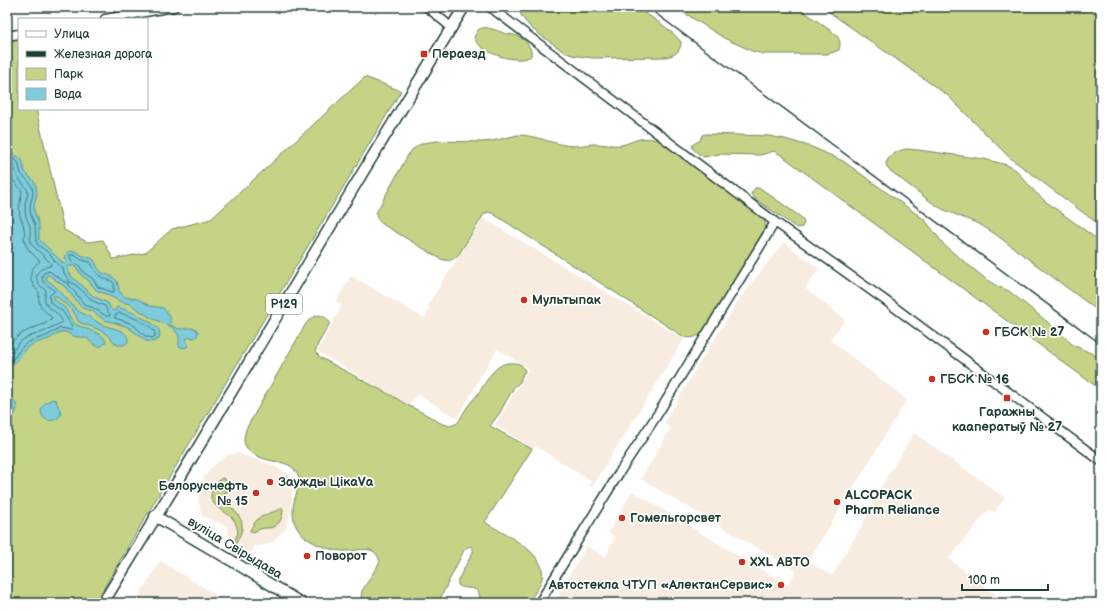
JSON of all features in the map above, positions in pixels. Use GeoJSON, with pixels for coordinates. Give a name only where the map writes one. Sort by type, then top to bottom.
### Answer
{"type":"FeatureCollection","features":[{"type":"Feature","properties":{"kind":"main road","name":"Р129"},"geometry":{"type":"LineString","coordinates":[[102,603],[188,464],[464,7]]}},
{"type":"Feature","properties":{"kind":"main road","name":"вуліца Свірыдава"},"geometry":{"type":"LineString","coordinates":[[155,516],[301,603]]}},
{"type":"Feature","properties":{"kind":"street"},"geometry":{"type":"LineString","coordinates":[[111,18],[174,7]]}},
{"type":"Feature","properties":{"kind":"street"},"geometry":{"type":"LineString","coordinates":[[427,7],[452,28]]}},
{"type":"Feature","properties":{"kind":"street"},"geometry":{"type":"LineString","coordinates":[[490,7],[775,222],[886,301],[1101,461]]}},
{"type":"Feature","properties":{"kind":"street"},"geometry":{"type":"LineString","coordinates":[[7,36],[18,34]]}},
{"type":"Feature","properties":{"kind":"street"},"geometry":{"type":"LineString","coordinates":[[539,603],[621,470],[663,406],[775,222]]}},
{"type":"Feature","properties":{"kind":"shaded area"},"geometry":{"type":"Polygon","coordinates":[[[483,218],[684,339],[592,487],[589,485],[591,481],[535,446],[533,449],[495,425],[529,369],[497,349],[457,418],[417,394],[409,406],[317,351],[342,306],[336,302],[351,276],[424,318],[430,308],[427,307],[434,295],[483,218]]]}},
{"type":"Feature","properties":{"kind":"shaded area"},"geometry":{"type":"Polygon","coordinates":[[[784,242],[819,269],[805,288],[845,320],[830,340],[907,400],[808,561],[832,576],[872,508],[877,508],[871,503],[914,433],[1005,498],[994,512],[989,509],[949,559],[1007,603],[553,603],[587,546],[605,557],[616,537],[608,533],[632,491],[788,585],[796,571],[641,479],[671,428],[664,424],[694,372],[739,300],[784,242]]]}},
{"type":"Feature","properties":{"kind":"shaded area"},"geometry":{"type":"Polygon","coordinates":[[[237,453],[272,465],[285,472],[291,476],[292,483],[291,510],[285,530],[273,542],[255,546],[250,554],[227,540],[229,532],[227,526],[202,516],[198,500],[200,486],[204,477],[211,468],[227,455],[237,453]]]}},
{"type":"Feature","properties":{"kind":"shaded area"},"geometry":{"type":"Polygon","coordinates":[[[160,561],[229,603],[135,603],[160,561]]]}},
{"type":"Feature","properties":{"kind":"green space"},"geometry":{"type":"Polygon","coordinates":[[[519,7],[634,7],[666,27],[677,37],[681,42],[681,45],[676,53],[665,57],[593,58],[572,55],[564,52],[531,28],[521,15],[519,7]]]}},
{"type":"Feature","properties":{"kind":"green space"},"geometry":{"type":"Polygon","coordinates":[[[675,7],[798,7],[838,37],[840,41],[839,50],[828,54],[764,54],[752,51],[724,38],[675,7]]]}},
{"type":"Feature","properties":{"kind":"green space"},"geometry":{"type":"Polygon","coordinates":[[[822,7],[1101,7],[1101,226],[1009,157],[947,95],[822,7]]]}},
{"type":"Feature","properties":{"kind":"green space"},"geometry":{"type":"Polygon","coordinates":[[[482,28],[492,29],[520,38],[529,45],[531,56],[517,59],[508,58],[499,56],[483,48],[477,43],[474,37],[478,30],[482,28]]]}},
{"type":"Feature","properties":{"kind":"green space"},"geometry":{"type":"Polygon","coordinates":[[[18,38],[18,110],[36,110],[64,230],[87,242],[103,240],[113,259],[145,253],[172,229],[211,219],[365,77],[401,91],[95,603],[19,603],[7,596],[7,40],[18,38]]]}},
{"type":"Feature","properties":{"kind":"green space"},"geometry":{"type":"Polygon","coordinates":[[[525,135],[568,146],[593,144],[621,145],[644,139],[655,139],[666,142],[762,217],[765,222],[765,226],[762,235],[703,332],[694,337],[684,337],[492,213],[488,212],[484,214],[459,254],[455,258],[449,260],[441,259],[384,225],[376,216],[377,211],[408,155],[417,146],[423,143],[437,141],[483,142],[525,135]]]}},
{"type":"Feature","properties":{"kind":"green space"},"geometry":{"type":"Polygon","coordinates":[[[702,135],[769,136],[785,139],[812,147],[843,161],[925,220],[945,246],[987,280],[1009,291],[1056,329],[1073,345],[1093,354],[1101,360],[1101,390],[781,155],[774,151],[760,155],[719,154],[704,157],[693,149],[693,145],[700,141],[702,135]]]}},
{"type":"Feature","properties":{"kind":"green space"},"geometry":{"type":"Polygon","coordinates":[[[906,149],[984,159],[1007,165],[1016,170],[1045,201],[1101,242],[1101,313],[995,234],[981,225],[942,209],[888,169],[886,164],[889,158],[896,152],[906,149]]]}},
{"type":"Feature","properties":{"kind":"green space"},"geometry":{"type":"Polygon","coordinates":[[[755,188],[760,188],[802,218],[804,223],[802,227],[797,228],[755,199],[751,194],[755,188]]]}},
{"type":"Feature","properties":{"kind":"green space"},"geometry":{"type":"Polygon","coordinates":[[[320,315],[326,318],[330,323],[315,352],[321,358],[448,426],[458,422],[492,373],[501,365],[516,363],[523,367],[525,372],[523,373],[520,382],[514,387],[499,414],[490,426],[532,449],[485,522],[522,545],[538,560],[542,569],[542,578],[538,588],[528,603],[478,603],[480,597],[478,591],[458,585],[458,580],[473,552],[472,547],[467,547],[464,550],[438,603],[363,603],[361,597],[362,591],[380,562],[378,556],[374,552],[365,549],[344,551],[330,549],[310,540],[299,531],[294,520],[293,513],[293,506],[299,485],[298,475],[291,466],[265,459],[254,454],[245,445],[244,438],[246,429],[309,320],[312,317],[320,315]]]}},
{"type":"Feature","properties":{"kind":"green space"},"geometry":{"type":"Polygon","coordinates":[[[222,478],[226,481],[228,492],[225,492],[226,506],[230,506],[239,516],[242,525],[242,529],[234,547],[232,545],[238,533],[237,527],[233,520],[216,506],[211,498],[211,493],[214,487],[222,478]]]}},
{"type":"Feature","properties":{"kind":"green space"},"geometry":{"type":"Polygon","coordinates":[[[283,508],[283,514],[276,526],[271,528],[262,528],[251,532],[250,530],[258,519],[283,508]]]}},
{"type":"Feature","properties":{"kind":"water"},"geometry":{"type":"Polygon","coordinates":[[[7,148],[22,160],[25,172],[33,180],[36,186],[37,194],[34,210],[39,224],[39,239],[63,263],[67,263],[65,255],[70,251],[75,251],[83,256],[91,258],[94,260],[102,273],[111,276],[117,281],[119,291],[125,297],[138,299],[150,306],[163,308],[170,316],[170,324],[174,327],[181,329],[196,329],[198,332],[197,336],[186,339],[188,345],[187,347],[183,348],[179,346],[178,334],[172,327],[151,318],[130,304],[121,302],[96,290],[89,281],[81,275],[77,268],[69,266],[68,271],[73,278],[93,296],[108,303],[113,311],[115,311],[117,307],[140,316],[159,330],[159,339],[152,342],[146,341],[128,327],[104,320],[92,311],[82,308],[64,286],[47,275],[46,279],[59,290],[77,310],[103,325],[121,331],[127,337],[128,342],[124,345],[117,345],[100,330],[79,322],[73,311],[56,296],[54,296],[54,299],[65,308],[73,322],[99,334],[106,341],[104,344],[101,346],[96,346],[86,338],[73,336],[66,332],[62,332],[30,346],[24,350],[17,361],[7,366],[7,148]]]}},
{"type":"Feature","properties":{"kind":"water"},"geometry":{"type":"Polygon","coordinates":[[[7,395],[15,401],[17,408],[14,415],[7,422],[7,395]]]}},
{"type":"Feature","properties":{"kind":"water"},"geometry":{"type":"Polygon","coordinates":[[[53,399],[56,400],[61,415],[51,421],[46,419],[41,412],[46,403],[53,399]]]}},
{"type":"Feature","properties":{"kind":"railway"},"geometry":{"type":"LineString","coordinates":[[647,7],[1101,344]]}},
{"type":"Feature","properties":{"kind":"place","name":"Пераезд"},"geometry":{"type":"Point","coordinates":[424,54]}},
{"type":"Feature","properties":{"kind":"place","name":"Мультыпак"},"geometry":{"type":"Point","coordinates":[524,300]}},
{"type":"Feature","properties":{"kind":"place","name":"ГБСК № 27"},"geometry":{"type":"Point","coordinates":[986,332]}},
{"type":"Feature","properties":{"kind":"place","name":"ГБСК № 16"},"geometry":{"type":"Point","coordinates":[932,379]}},
{"type":"Feature","properties":{"kind":"place","name":"Гаражны кааператыў № 27"},"geometry":{"type":"Point","coordinates":[1007,398]}},
{"type":"Feature","properties":{"kind":"place","name":"Заужды ЦікаVа"},"geometry":{"type":"Point","coordinates":[270,482]}},
{"type":"Feature","properties":{"kind":"place","name":"Белоруснефть № 15"},"geometry":{"type":"Point","coordinates":[256,493]}},
{"type":"Feature","properties":{"kind":"place","name":"ALCOPACK Pharm Reliance"},"geometry":{"type":"Point","coordinates":[837,502]}},
{"type":"Feature","properties":{"kind":"place","name":"Гомельгорсвет"},"geometry":{"type":"Point","coordinates":[622,518]}},
{"type":"Feature","properties":{"kind":"place","name":"Поворот"},"geometry":{"type":"Point","coordinates":[307,556]}},
{"type":"Feature","properties":{"kind":"place","name":"XXL АВТО"},"geometry":{"type":"Point","coordinates":[742,562]}},
{"type":"Feature","properties":{"kind":"place","name":"Автостекла ЧТУП «АлектанСервис»"},"geometry":{"type":"Point","coordinates":[781,585]}}]}
